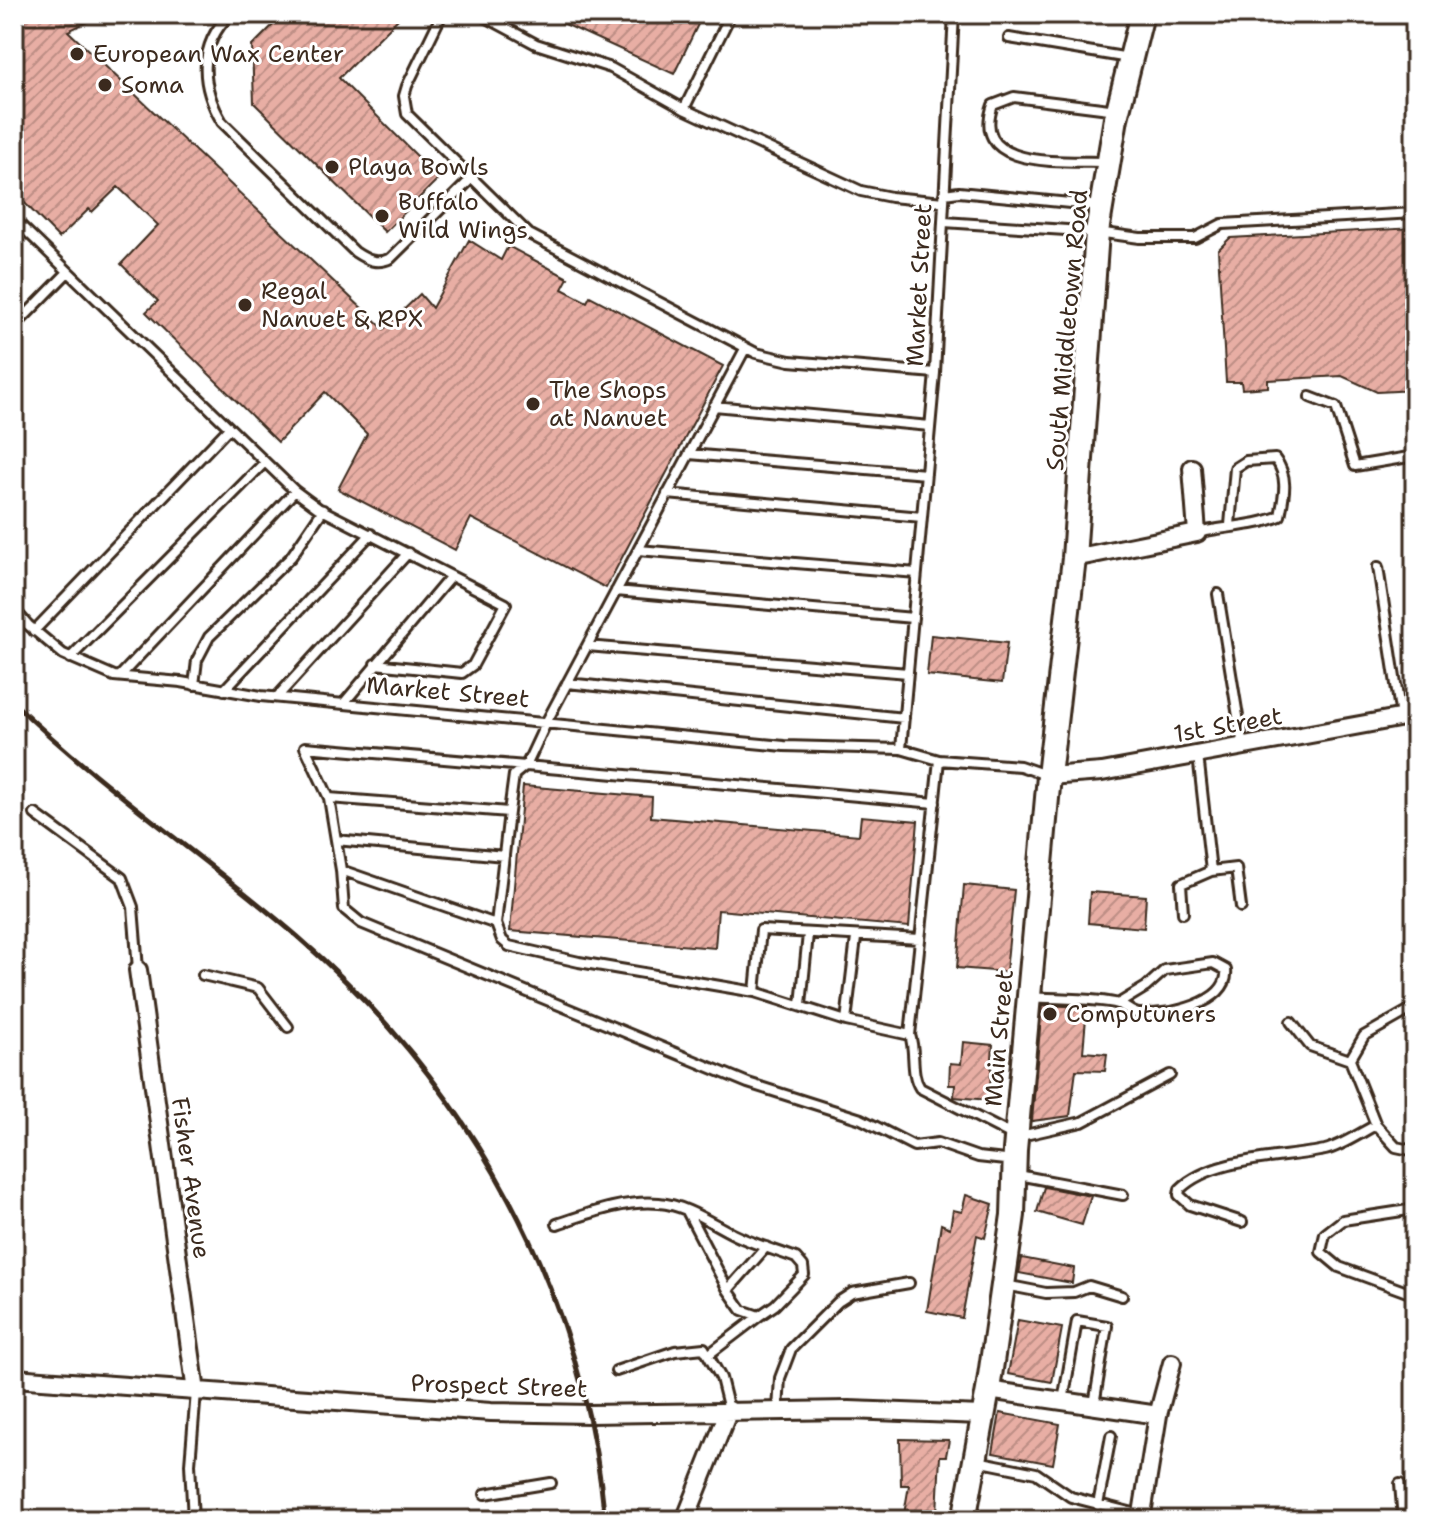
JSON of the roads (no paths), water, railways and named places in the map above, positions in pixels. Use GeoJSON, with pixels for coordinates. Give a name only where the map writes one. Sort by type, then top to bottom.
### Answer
{"type":"FeatureCollection","features":[{"type":"Feature","properties":{"kind":"street","name":"South Middletown Road"},"geometry":{"type":"LineString","coordinates":[[1074,558],[1100,206],[1129,59],[1142,14]]}},
{"type":"Feature","properties":{"kind":"street"},"geometry":{"type":"LineString","coordinates":[[1074,558],[1197,533],[1192,468]]}},
{"type":"Feature","properties":{"kind":"street","name":"Main Street"},"geometry":{"type":"LineString","coordinates":[[964,1520],[988,1390],[1013,1215],[1016,1137],[1049,776],[1074,558]]}},
{"type":"Feature","properties":{"kind":"street","name":"1st Street"},"geometry":{"type":"LineString","coordinates":[[1049,776],[1102,772],[1408,717]]}},
{"type":"Feature","properties":{"kind":"street","name":"Fisher Avenue"},"geometry":{"type":"LineString","coordinates":[[138,970],[196,1392]]}},
{"type":"Feature","properties":{"kind":"street"},"geometry":{"type":"LineString","coordinates":[[1141,1518],[1158,1415],[1172,1363]]}},
{"type":"Feature","properties":{"kind":"street","name":"Prospect Street"},"geometry":{"type":"LineString","coordinates":[[14,1378],[491,1412],[589,1414],[778,1410],[982,1415]]}},
{"type":"Feature","properties":{"kind":"street"},"geometry":{"type":"LineString","coordinates":[[988,1390],[1158,1415]]}},
{"type":"Feature","properties":{"kind":"street"},"geometry":{"type":"LineString","coordinates":[[685,1520],[729,1410]]}},
{"type":"Feature","properties":{"kind":"lane"},"geometry":{"type":"LineString","coordinates":[[230,14],[222,22],[206,54],[206,81],[213,107],[222,122],[355,252],[376,262],[391,258],[471,179]]}},
{"type":"Feature","properties":{"kind":"lane"},"geometry":{"type":"LineString","coordinates":[[442,14],[407,86],[404,106],[412,121],[529,234],[745,349],[790,361],[935,373]]}},
{"type":"Feature","properties":{"kind":"lane"},"geometry":{"type":"LineString","coordinates":[[480,14],[536,44],[611,68],[684,109],[861,191],[891,197],[944,198],[959,192],[1100,206]]}},
{"type":"Feature","properties":{"kind":"lane"},"geometry":{"type":"LineString","coordinates":[[684,109],[731,14]]}},
{"type":"Feature","properties":{"kind":"lane","name":"Market Street"},"geometry":{"type":"LineString","coordinates":[[901,749],[935,373],[954,14]]}},
{"type":"Feature","properties":{"kind":"lane"},"geometry":{"type":"LineString","coordinates":[[1009,38],[1129,59]]}},
{"type":"Feature","properties":{"kind":"lane"},"geometry":{"type":"LineString","coordinates":[[1108,162],[1039,161],[1015,155],[993,139],[990,115],[993,105],[1014,97],[1118,110]]}},
{"type":"Feature","properties":{"kind":"lane"},"geometry":{"type":"LineString","coordinates":[[944,222],[1097,232],[1140,238],[1195,238],[1222,224],[1415,213]]}},
{"type":"Feature","properties":{"kind":"lane"},"geometry":{"type":"LineString","coordinates":[[14,219],[295,491],[323,510],[506,604],[473,665],[462,673],[375,664]]}},
{"type":"Feature","properties":{"kind":"lane"},"geometry":{"type":"LineString","coordinates":[[14,327],[67,273]]}},
{"type":"Feature","properties":{"kind":"lane"},"geometry":{"type":"LineString","coordinates":[[745,349],[526,766],[514,775],[496,924],[502,940],[509,946],[579,962],[755,992],[846,1021],[910,1035]]}},
{"type":"Feature","properties":{"kind":"lane"},"geometry":{"type":"LineString","coordinates":[[1310,397],[1336,407],[1355,466],[1415,456]]}},
{"type":"Feature","properties":{"kind":"lane"},"geometry":{"type":"LineString","coordinates":[[714,406],[930,426]]}},
{"type":"Feature","properties":{"kind":"lane"},"geometry":{"type":"LineString","coordinates":[[34,631],[229,428]]}},
{"type":"Feature","properties":{"kind":"lane"},"geometry":{"type":"LineString","coordinates":[[689,454],[926,474]]}},
{"type":"Feature","properties":{"kind":"lane"},"geometry":{"type":"LineString","coordinates":[[1197,533],[1230,525],[1266,522],[1280,516],[1285,495],[1284,475],[1275,459],[1246,461],[1235,468],[1230,525]]}},
{"type":"Feature","properties":{"kind":"lane"},"geometry":{"type":"LineString","coordinates":[[70,658],[265,462]]}},
{"type":"Feature","properties":{"kind":"lane"},"geometry":{"type":"LineString","coordinates":[[120,676],[295,491]]}},
{"type":"Feature","properties":{"kind":"lane"},"geometry":{"type":"LineString","coordinates":[[667,494],[922,517]]}},
{"type":"Feature","properties":{"kind":"lane"},"geometry":{"type":"LineString","coordinates":[[194,685],[197,660],[209,637],[291,557],[323,510]]}},
{"type":"Feature","properties":{"kind":"lane"},"geometry":{"type":"LineString","coordinates":[[224,690],[371,534]]}},
{"type":"Feature","properties":{"kind":"lane"},"geometry":{"type":"LineString","coordinates":[[638,550],[917,573]]}},
{"type":"Feature","properties":{"kind":"lane"},"geometry":{"type":"LineString","coordinates":[[277,697],[408,553]]}},
{"type":"Feature","properties":{"kind":"lane"},"geometry":{"type":"LineString","coordinates":[[1378,567],[1408,717]]}},
{"type":"Feature","properties":{"kind":"lane"},"geometry":{"type":"LineString","coordinates":[[344,703],[451,576]]}},
{"type":"Feature","properties":{"kind":"lane"},"geometry":{"type":"LineString","coordinates":[[616,591],[913,618]]}},
{"type":"Feature","properties":{"kind":"lane"},"geometry":{"type":"LineString","coordinates":[[1218,594],[1243,747]]}},
{"type":"Feature","properties":{"kind":"lane","name":"Market Street"},"geometry":{"type":"LineString","coordinates":[[14,609],[34,631],[70,658],[120,676],[277,697],[784,746],[901,749],[939,760],[1020,766],[1049,776]]}},
{"type":"Feature","properties":{"kind":"lane"},"geometry":{"type":"LineString","coordinates":[[587,646],[908,673]]}},
{"type":"Feature","properties":{"kind":"lane"},"geometry":{"type":"LineString","coordinates":[[567,683],[904,718]]}},
{"type":"Feature","properties":{"kind":"lane"},"geometry":{"type":"LineString","coordinates":[[935,803],[305,747],[329,798],[344,909],[361,923],[748,1083],[861,1119],[914,1146],[938,1143],[1015,1168],[1123,1195]]}},
{"type":"Feature","properties":{"kind":"lane"},"geometry":{"type":"LineString","coordinates":[[1198,755],[1211,871]]}},
{"type":"Feature","properties":{"kind":"lane"},"geometry":{"type":"LineString","coordinates":[[939,760],[910,1035],[916,1081],[920,1088],[1016,1137],[1082,1122],[1170,1075]]}},
{"type":"Feature","properties":{"kind":"lane"},"geometry":{"type":"LineString","coordinates":[[329,798],[509,812]]}},
{"type":"Feature","properties":{"kind":"lane"},"geometry":{"type":"LineString","coordinates":[[35,814],[122,878],[133,907],[138,970]]}},
{"type":"Feature","properties":{"kind":"lane"},"geometry":{"type":"LineString","coordinates":[[336,840],[504,856]]}},
{"type":"Feature","properties":{"kind":"lane"},"geometry":{"type":"LineString","coordinates":[[1183,913],[1181,884],[1211,871],[1236,868],[1241,907]]}},
{"type":"Feature","properties":{"kind":"lane"},"geometry":{"type":"LineString","coordinates":[[341,870],[496,924]]}},
{"type":"Feature","properties":{"kind":"lane"},"geometry":{"type":"LineString","coordinates":[[755,992],[761,930],[856,938],[920,939]]}},
{"type":"Feature","properties":{"kind":"lane"},"geometry":{"type":"LineString","coordinates":[[801,1005],[808,934]]}},
{"type":"Feature","properties":{"kind":"lane"},"geometry":{"type":"LineString","coordinates":[[846,1021],[856,938]]}},
{"type":"Feature","properties":{"kind":"lane"},"geometry":{"type":"LineString","coordinates":[[1029,997],[1118,1004],[1137,1014],[1169,1012],[1196,1006],[1217,993],[1227,978],[1226,970],[1213,963],[1165,970],[1146,987],[1118,1004]]}},
{"type":"Feature","properties":{"kind":"lane"},"geometry":{"type":"LineString","coordinates":[[203,975],[258,988],[288,1027]]}},
{"type":"Feature","properties":{"kind":"lane"},"geometry":{"type":"LineString","coordinates":[[1350,1060],[1364,1036],[1415,1007]]}},
{"type":"Feature","properties":{"kind":"lane"},"geometry":{"type":"LineString","coordinates":[[1291,1022],[1310,1046],[1350,1060],[1376,1125],[1396,1147],[1415,1151]]}},
{"type":"Feature","properties":{"kind":"lane"},"geometry":{"type":"LineString","coordinates":[[1242,1222],[1190,1205],[1179,1195],[1180,1189],[1206,1173],[1231,1165],[1329,1149],[1376,1125]]}},
{"type":"Feature","properties":{"kind":"lane"},"geometry":{"type":"LineString","coordinates":[[557,1224],[605,1207],[654,1203],[674,1205],[736,1236],[796,1258],[805,1270],[802,1278],[784,1296],[708,1355]]}},
{"type":"Feature","properties":{"kind":"lane"},"geometry":{"type":"LineString","coordinates":[[1415,1209],[1343,1220],[1325,1234],[1321,1252],[1339,1267],[1415,1295]]}},
{"type":"Feature","properties":{"kind":"lane"},"geometry":{"type":"LineString","coordinates":[[687,1211],[728,1290],[742,1310],[759,1316]]}},
{"type":"Feature","properties":{"kind":"lane"},"geometry":{"type":"LineString","coordinates":[[728,1290],[766,1247]]}},
{"type":"Feature","properties":{"kind":"lane"},"geometry":{"type":"LineString","coordinates":[[778,1410],[780,1378],[791,1349],[838,1302],[852,1293],[909,1283]]}},
{"type":"Feature","properties":{"kind":"lane"},"geometry":{"type":"LineString","coordinates":[[1004,1285],[1046,1293],[1074,1292],[1089,1286],[1122,1296]]}},
{"type":"Feature","properties":{"kind":"lane"},"geometry":{"type":"LineString","coordinates":[[1063,1401],[1077,1321],[1107,1326],[1094,1406]]}},
{"type":"Feature","properties":{"kind":"lane"},"geometry":{"type":"LineString","coordinates":[[616,1371],[675,1351],[704,1348],[721,1378],[729,1410]]}},
{"type":"Feature","properties":{"kind":"lane"},"geometry":{"type":"LineString","coordinates":[[193,1520],[190,1464],[196,1392]]}},
{"type":"Feature","properties":{"kind":"lane"},"geometry":{"type":"LineString","coordinates":[[1098,1505],[1111,1436]]}},
{"type":"Feature","properties":{"kind":"lane"},"geometry":{"type":"LineString","coordinates":[[974,1460],[1036,1473],[1071,1497],[1141,1518]]}},
{"type":"Feature","properties":{"kind":"lane"},"geometry":{"type":"LineString","coordinates":[[485,1494],[551,1483]]}},
{"type":"Feature","properties":{"kind":"lane"},"geometry":{"type":"LineString","coordinates":[[1400,1484],[1403,1520]]}},
{"type":"Feature","properties":{"kind":"railway"},"geometry":{"type":"LineString","coordinates":[[14,703],[82,764],[298,937],[360,996],[416,1059],[466,1127],[508,1198],[544,1274],[572,1353],[593,1435],[605,1520]]}},
{"type":"Feature","properties":{"kind":"place","name":"European Wax Center"},"geometry":{"type":"Point","coordinates":[77,54]}},
{"type":"Feature","properties":{"kind":"place","name":"Soma"},"geometry":{"type":"Point","coordinates":[105,85]}},
{"type":"Feature","properties":{"kind":"place","name":"Playa Bowls"},"geometry":{"type":"Point","coordinates":[332,167]}},
{"type":"Feature","properties":{"kind":"place","name":"Buffalo Wild Wings"},"geometry":{"type":"Point","coordinates":[382,216]}},
{"type":"Feature","properties":{"kind":"place","name":"Regal Nanuet & RPX"},"geometry":{"type":"Point","coordinates":[245,305]}},
{"type":"Feature","properties":{"kind":"place","name":"The Shops at Nanuet"},"geometry":{"type":"Point","coordinates":[533,404]}},
{"type":"Feature","properties":{"kind":"place","name":"Computuners"},"geometry":{"type":"Point","coordinates":[1050,1014]}}]}
